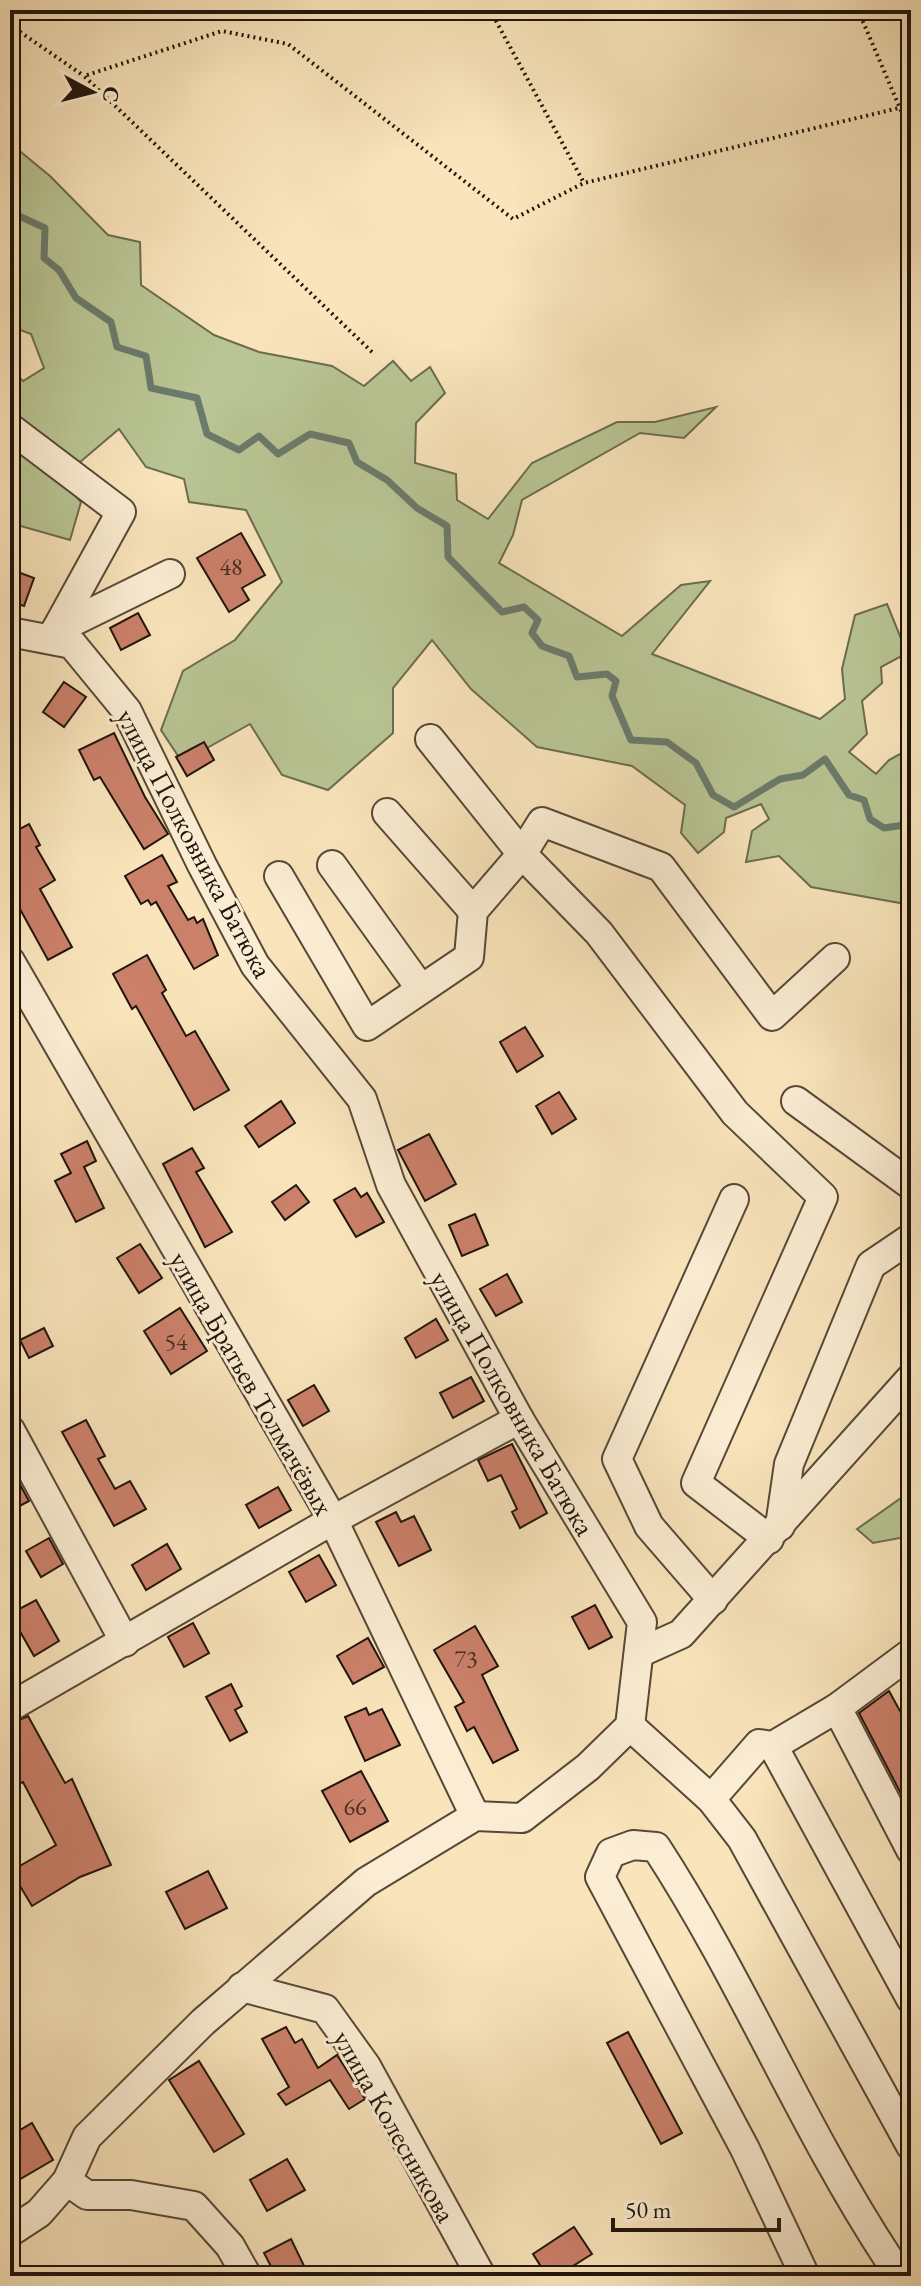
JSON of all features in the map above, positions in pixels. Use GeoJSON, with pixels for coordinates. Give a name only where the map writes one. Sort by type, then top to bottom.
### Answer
{"type":"FeatureCollection","features":[{"type":"Feature","properties":{"kind":"street"},"geometry":{"type":"LineString","coordinates":[[10,428],[121,512],[64,637]]}},
{"type":"Feature","properties":{"kind":"street"},"geometry":{"type":"LineString","coordinates":[[10,632],[64,637],[170,574]]}},
{"type":"Feature","properties":{"kind":"street","name":"улица Полковника Батюка"},"geometry":{"type":"LineString","coordinates":[[64,637],[127,711],[255,965],[362,1099],[391,1185],[519,1419],[642,1622],[630,1726]]}},
{"type":"Feature","properties":{"kind":"street"},"geometry":{"type":"LineString","coordinates":[[430,739],[522,854],[599,933],[735,1113],[823,1197],[696,1483],[775,1532]]}},
{"type":"Feature","properties":{"kind":"street"},"geometry":{"type":"LineString","coordinates":[[387,813],[473,911]]}},
{"type":"Feature","properties":{"kind":"street"},"geometry":{"type":"LineString","coordinates":[[279,876],[367,1026],[469,957],[473,911],[522,854],[542,822],[661,867],[772,1016],[835,958]]}},
{"type":"Feature","properties":{"kind":"street"},"geometry":{"type":"LineString","coordinates":[[332,865],[421,989]]}},
{"type":"Feature","properties":{"kind":"street","name":"улица Братьев Толмачёвых"},"geometry":{"type":"LineString","coordinates":[[10,961],[80,1088],[333,1520],[475,1816]]}},
{"type":"Feature","properties":{"kind":"street"},"geometry":{"type":"LineString","coordinates":[[796,1101],[911,1185]]}},
{"type":"Feature","properties":{"kind":"street"},"geometry":{"type":"LineString","coordinates":[[713,1600],[649,1526],[617,1459],[734,1199]]}},
{"type":"Feature","properties":{"kind":"street"},"geometry":{"type":"LineString","coordinates":[[775,1532],[789,1464],[871,1265],[911,1238]]}},
{"type":"Feature","properties":{"kind":"street"},"geometry":{"type":"LineString","coordinates":[[639,1653],[681,1634],[911,1378]]}},
{"type":"Feature","properties":{"kind":"street"},"geometry":{"type":"LineString","coordinates":[[10,1707],[333,1520],[519,1419]]}},
{"type":"Feature","properties":{"kind":"street"},"geometry":{"type":"LineString","coordinates":[[10,1430],[125,1642]]}},
{"type":"Feature","properties":{"kind":"street"},"geometry":{"type":"LineString","coordinates":[[711,1799],[759,1744],[773,1746],[907,1666]]}},
{"type":"Feature","properties":{"kind":"street"},"geometry":{"type":"LineString","coordinates":[[837,1708],[911,1850]]}},
{"type":"Feature","properties":{"kind":"street"},"geometry":{"type":"LineString","coordinates":[[10,2232],[39,2213],[67,2181],[87,2137],[242,1987],[366,1882],[475,1816],[522,1818],[588,1767],[630,1726],[711,1799],[742,1839],[911,2146]]}},
{"type":"Feature","properties":{"kind":"street"},"geometry":{"type":"LineString","coordinates":[[773,1746],[911,1999]]}},
{"type":"Feature","properties":{"kind":"street"},"geometry":{"type":"LineString","coordinates":[[805,2276],[745,2149],[600,1877],[611,1853],[633,1845],[656,1847],[776,2057],[862,2218],[888,2258]]}},
{"type":"Feature","properties":{"kind":"street","name":"улица Колесникова"},"geometry":{"type":"LineString","coordinates":[[242,1987],[325,2009],[366,2066],[481,2276]]}},
{"type":"Feature","properties":{"kind":"street"},"geometry":{"type":"LineString","coordinates":[[67,2181],[87,2195],[131,2195],[194,2206],[230,2246],[247,2276]]}},
{"type":"Feature","properties":{"kind":"path"},"geometry":{"type":"LineString","coordinates":[[490,10],[584,183]]}},
{"type":"Feature","properties":{"kind":"path"},"geometry":{"type":"LineString","coordinates":[[858,10],[911,134]]}},
{"type":"Feature","properties":{"kind":"path"},"geometry":{"type":"LineString","coordinates":[[10,25],[84,76],[372,352]]}},
{"type":"Feature","properties":{"kind":"path"},"geometry":{"type":"LineString","coordinates":[[84,76],[222,31],[288,44],[513,219],[584,183],[899,108]]}},
{"type":"Feature","properties":{"kind":"green space"},"geometry":{"type":"Polygon","coordinates":[[[10,143],[50,176],[108,235],[140,242],[141,285],[214,335],[259,352],[332,366],[364,386],[393,361],[411,381],[430,367],[445,393],[416,423],[415,463],[456,474],[457,500],[488,519],[532,463],[617,422],[655,422],[716,407],[684,438],[640,433],[522,500],[513,535],[499,563],[622,636],[681,585],[710,581],[652,654],[820,719],[845,699],[842,669],[855,615],[887,604],[907,653],[881,667],[882,683],[862,701],[867,734],[849,752],[876,774],[889,760],[911,748],[911,782],[906,789],[911,792],[911,905],[811,887],[779,856],[746,862],[752,831],[769,819],[761,804],[726,818],[724,832],[698,853],[681,833],[685,805],[632,766],[537,747],[471,689],[432,640],[393,688],[393,733],[328,790],[282,775],[250,724],[182,762],[161,730],[183,671],[235,640],[282,582],[246,510],[189,502],[184,479],[146,467],[119,429],[60,479],[81,502],[70,540],[10,523],[10,375],[14,372],[23,381],[44,368],[31,334],[10,326],[10,143]]]}},
{"type":"Feature","properties":{"kind":"green space"},"geometry":{"type":"Polygon","coordinates":[[[911,1491],[911,1536],[873,1543],[857,1529],[911,1491]]]}},
{"type":"Feature","properties":{"kind":"building"},"geometry":{"type":"Polygon","coordinates":[[[241,533],[265,575],[242,588],[249,600],[229,612],[197,558],[241,533]]]}},
{"type":"Feature","properties":{"kind":"building"},"geometry":{"type":"Polygon","coordinates":[[[10,569],[34,578],[24,606],[10,601],[10,569]]]}},
{"type":"Feature","properties":{"kind":"building"},"geometry":{"type":"Polygon","coordinates":[[[138,613],[150,635],[121,650],[110,628],[138,613]]]}},
{"type":"Feature","properties":{"kind":"building"},"geometry":{"type":"Polygon","coordinates":[[[64,682],[86,697],[64,727],[43,712],[64,682]]]}},
{"type":"Feature","properties":{"kind":"building"},"geometry":{"type":"Polygon","coordinates":[[[114,733],[145,797],[168,834],[144,849],[100,777],[94,780],[79,750],[114,733]]]}},
{"type":"Feature","properties":{"kind":"building"},"geometry":{"type":"Polygon","coordinates":[[[204,742],[214,760],[187,776],[176,757],[204,742]]]}},
{"type":"Feature","properties":{"kind":"building"},"geometry":{"type":"Polygon","coordinates":[[[29,824],[40,845],[36,847],[55,880],[40,889],[72,947],[48,960],[10,891],[10,834],[29,824]]]}},
{"type":"Feature","properties":{"kind":"building"},"geometry":{"type":"Polygon","coordinates":[[[162,855],[177,882],[168,886],[188,920],[194,917],[197,923],[203,919],[218,955],[194,969],[156,902],[151,905],[148,900],[141,904],[125,876],[162,855]]]}},
{"type":"Feature","properties":{"kind":"building"},"geometry":{"type":"Polygon","coordinates":[[[147,955],[166,990],[162,993],[186,1036],[195,1031],[229,1090],[194,1110],[136,1006],[132,1009],[113,974],[147,955]]]}},
{"type":"Feature","properties":{"kind":"building"},"geometry":{"type":"Polygon","coordinates":[[[525,1027],[543,1056],[517,1072],[500,1042],[525,1027]]]}},
{"type":"Feature","properties":{"kind":"building"},"geometry":{"type":"Polygon","coordinates":[[[559,1092],[576,1119],[552,1134],[536,1106],[559,1092]]]}},
{"type":"Feature","properties":{"kind":"building"},"geometry":{"type":"Polygon","coordinates":[[[281,1101],[295,1123],[259,1147],[245,1126],[281,1101]]]}},
{"type":"Feature","properties":{"kind":"building"},"geometry":{"type":"Polygon","coordinates":[[[429,1134],[456,1184],[425,1201],[398,1150],[429,1134]]]}},
{"type":"Feature","properties":{"kind":"building"},"geometry":{"type":"Polygon","coordinates":[[[87,1141],[96,1161],[84,1167],[104,1208],[76,1222],[55,1181],[71,1173],[61,1154],[87,1141]]]}},
{"type":"Feature","properties":{"kind":"building"},"geometry":{"type":"Polygon","coordinates":[[[192,1148],[204,1168],[196,1172],[232,1232],[205,1247],[163,1164],[192,1148]]]}},
{"type":"Feature","properties":{"kind":"building"},"geometry":{"type":"Polygon","coordinates":[[[296,1185],[309,1202],[285,1220],[272,1202],[296,1185]]]}},
{"type":"Feature","properties":{"kind":"building"},"geometry":{"type":"Polygon","coordinates":[[[355,1188],[361,1197],[367,1193],[384,1222],[356,1237],[334,1200],[355,1188]]]}},
{"type":"Feature","properties":{"kind":"building"},"geometry":{"type":"Polygon","coordinates":[[[475,1214],[488,1245],[462,1256],[449,1225],[475,1214]]]}},
{"type":"Feature","properties":{"kind":"building"},"geometry":{"type":"Polygon","coordinates":[[[140,1244],[162,1278],[139,1293],[117,1258],[140,1244]]]}},
{"type":"Feature","properties":{"kind":"building"},"geometry":{"type":"Polygon","coordinates":[[[507,1274],[522,1302],[496,1316],[480,1289],[507,1274]]]}},
{"type":"Feature","properties":{"kind":"building"},"geometry":{"type":"Polygon","coordinates":[[[180,1308],[207,1351],[171,1374],[144,1331],[180,1308]]]}},
{"type":"Feature","properties":{"kind":"building"},"geometry":{"type":"Polygon","coordinates":[[[436,1319],[448,1340],[416,1358],[405,1338],[436,1319]]]}},
{"type":"Feature","properties":{"kind":"building"},"geometry":{"type":"Polygon","coordinates":[[[44,1328],[53,1346],[29,1358],[20,1340],[44,1328]]]}},
{"type":"Feature","properties":{"kind":"building"},"geometry":{"type":"Polygon","coordinates":[[[471,1377],[484,1401],[453,1418],[440,1393],[471,1377]]]}},
{"type":"Feature","properties":{"kind":"building"},"geometry":{"type":"Polygon","coordinates":[[[314,1385],[329,1411],[303,1426],[288,1400],[314,1385]]]}},
{"type":"Feature","properties":{"kind":"building"},"geometry":{"type":"Polygon","coordinates":[[[86,1420],[105,1456],[98,1459],[115,1489],[130,1481],[146,1509],[114,1526],[62,1432],[86,1420]]]}},
{"type":"Feature","properties":{"kind":"building"},"geometry":{"type":"Polygon","coordinates":[[[512,1444],[547,1513],[520,1528],[512,1512],[517,1509],[501,1475],[488,1481],[478,1460],[512,1444]]]}},
{"type":"Feature","properties":{"kind":"building"},"geometry":{"type":"Polygon","coordinates":[[[10,1466],[29,1501],[10,1511],[10,1466]]]}},
{"type":"Feature","properties":{"kind":"building"},"geometry":{"type":"Polygon","coordinates":[[[278,1487],[291,1510],[259,1528],[246,1505],[278,1487]]]}},
{"type":"Feature","properties":{"kind":"building"},"geometry":{"type":"Polygon","coordinates":[[[396,1512],[401,1522],[414,1516],[431,1550],[399,1566],[376,1522],[396,1512]]]}},
{"type":"Feature","properties":{"kind":"building"},"geometry":{"type":"Polygon","coordinates":[[[49,1538],[63,1564],[41,1577],[26,1551],[49,1538]]]}},
{"type":"Feature","properties":{"kind":"building"},"geometry":{"type":"Polygon","coordinates":[[[167,1544],[181,1569],[146,1590],[132,1565],[167,1544]]]}},
{"type":"Feature","properties":{"kind":"building"},"geometry":{"type":"Polygon","coordinates":[[[319,1555],[336,1585],[306,1602],[289,1572],[319,1555]]]}},
{"type":"Feature","properties":{"kind":"building"},"geometry":{"type":"Polygon","coordinates":[[[36,1600],[59,1641],[34,1656],[10,1614],[36,1600]]]}},
{"type":"Feature","properties":{"kind":"building"},"geometry":{"type":"Polygon","coordinates":[[[595,1605],[612,1637],[589,1649],[572,1617],[595,1605]]]}},
{"type":"Feature","properties":{"kind":"building"},"geometry":{"type":"Polygon","coordinates":[[[193,1623],[209,1653],[184,1667],[168,1637],[193,1623]]]}},
{"type":"Feature","properties":{"kind":"building"},"geometry":{"type":"Polygon","coordinates":[[[475,1626],[498,1666],[482,1675],[518,1750],[493,1763],[474,1727],[467,1731],[455,1707],[464,1702],[434,1650],[475,1626]]]}},
{"type":"Feature","properties":{"kind":"building"},"geometry":{"type":"Polygon","coordinates":[[[368,1638],[384,1667],[353,1684],[337,1656],[368,1638]]]}},
{"type":"Feature","properties":{"kind":"building"},"geometry":{"type":"Polygon","coordinates":[[[231,1684],[242,1706],[235,1710],[247,1732],[230,1741],[206,1697],[231,1684]]]}},
{"type":"Feature","properties":{"kind":"building"},"geometry":{"type":"Polygon","coordinates":[[[889,1691],[911,1731],[911,1813],[859,1713],[889,1691]]]}},
{"type":"Feature","properties":{"kind":"building"},"geometry":{"type":"Polygon","coordinates":[[[366,1708],[369,1715],[382,1709],[400,1745],[365,1761],[345,1717],[366,1708]]]}},
{"type":"Feature","properties":{"kind":"building"},"geometry":{"type":"Polygon","coordinates":[[[28,1716],[65,1783],[72,1779],[111,1865],[80,1877],[32,1906],[11,1871],[56,1845],[23,1782],[10,1789],[10,1724],[28,1716]]]}},
{"type":"Feature","properties":{"kind":"building"},"geometry":{"type":"Polygon","coordinates":[[[361,1771],[388,1821],[350,1842],[322,1791],[361,1771]]]}},
{"type":"Feature","properties":{"kind":"building"},"geometry":{"type":"Polygon","coordinates":[[[208,1871],[227,1908],[185,1929],[166,1892],[208,1871]]]}},
{"type":"Feature","properties":{"kind":"building"},"geometry":{"type":"Polygon","coordinates":[[[286,2027],[295,2043],[302,2039],[318,2068],[337,2055],[365,2099],[349,2109],[330,2080],[286,2105],[278,2094],[289,2087],[262,2039],[286,2027]]]}},
{"type":"Feature","properties":{"kind":"building"},"geometry":{"type":"Polygon","coordinates":[[[628,2032],[682,2133],[661,2144],[607,2043],[628,2032]]]}},
{"type":"Feature","properties":{"kind":"building"},"geometry":{"type":"Polygon","coordinates":[[[199,2061],[244,2134],[214,2152],[169,2080],[199,2061]]]}},
{"type":"Feature","properties":{"kind":"building"},"geometry":{"type":"Polygon","coordinates":[[[32,2123],[53,2160],[10,2185],[10,2136],[32,2123]]]}},
{"type":"Feature","properties":{"kind":"building"},"geometry":{"type":"Polygon","coordinates":[[[287,2159],[305,2190],[267,2211],[250,2180],[287,2159]]]}},
{"type":"Feature","properties":{"kind":"building"},"geometry":{"type":"Polygon","coordinates":[[[574,2227],[592,2254],[557,2276],[547,2276],[533,2254],[574,2227]]]}},
{"type":"Feature","properties":{"kind":"building"},"geometry":{"type":"Polygon","coordinates":[[[291,2239],[306,2270],[294,2276],[276,2276],[264,2253],[291,2239]]]}},
{"type":"Feature","properties":{"kind":"waterway"},"geometry":{"type":"LineString","coordinates":[[10,206],[19,216],[45,228],[44,258],[59,270],[76,298],[111,322],[117,347],[146,356],[151,388],[197,398],[207,434],[239,450],[259,436],[278,454],[310,434],[349,443],[357,462],[387,480],[417,508],[447,526],[448,557],[502,612],[524,607],[538,620],[532,633],[542,646],[569,656],[577,677],[607,674],[616,681],[612,696],[631,740],[667,742],[696,763],[713,795],[734,807],[780,779],[803,775],[825,759],[849,795],[864,800],[870,819],[884,828],[911,824]]}}]}
